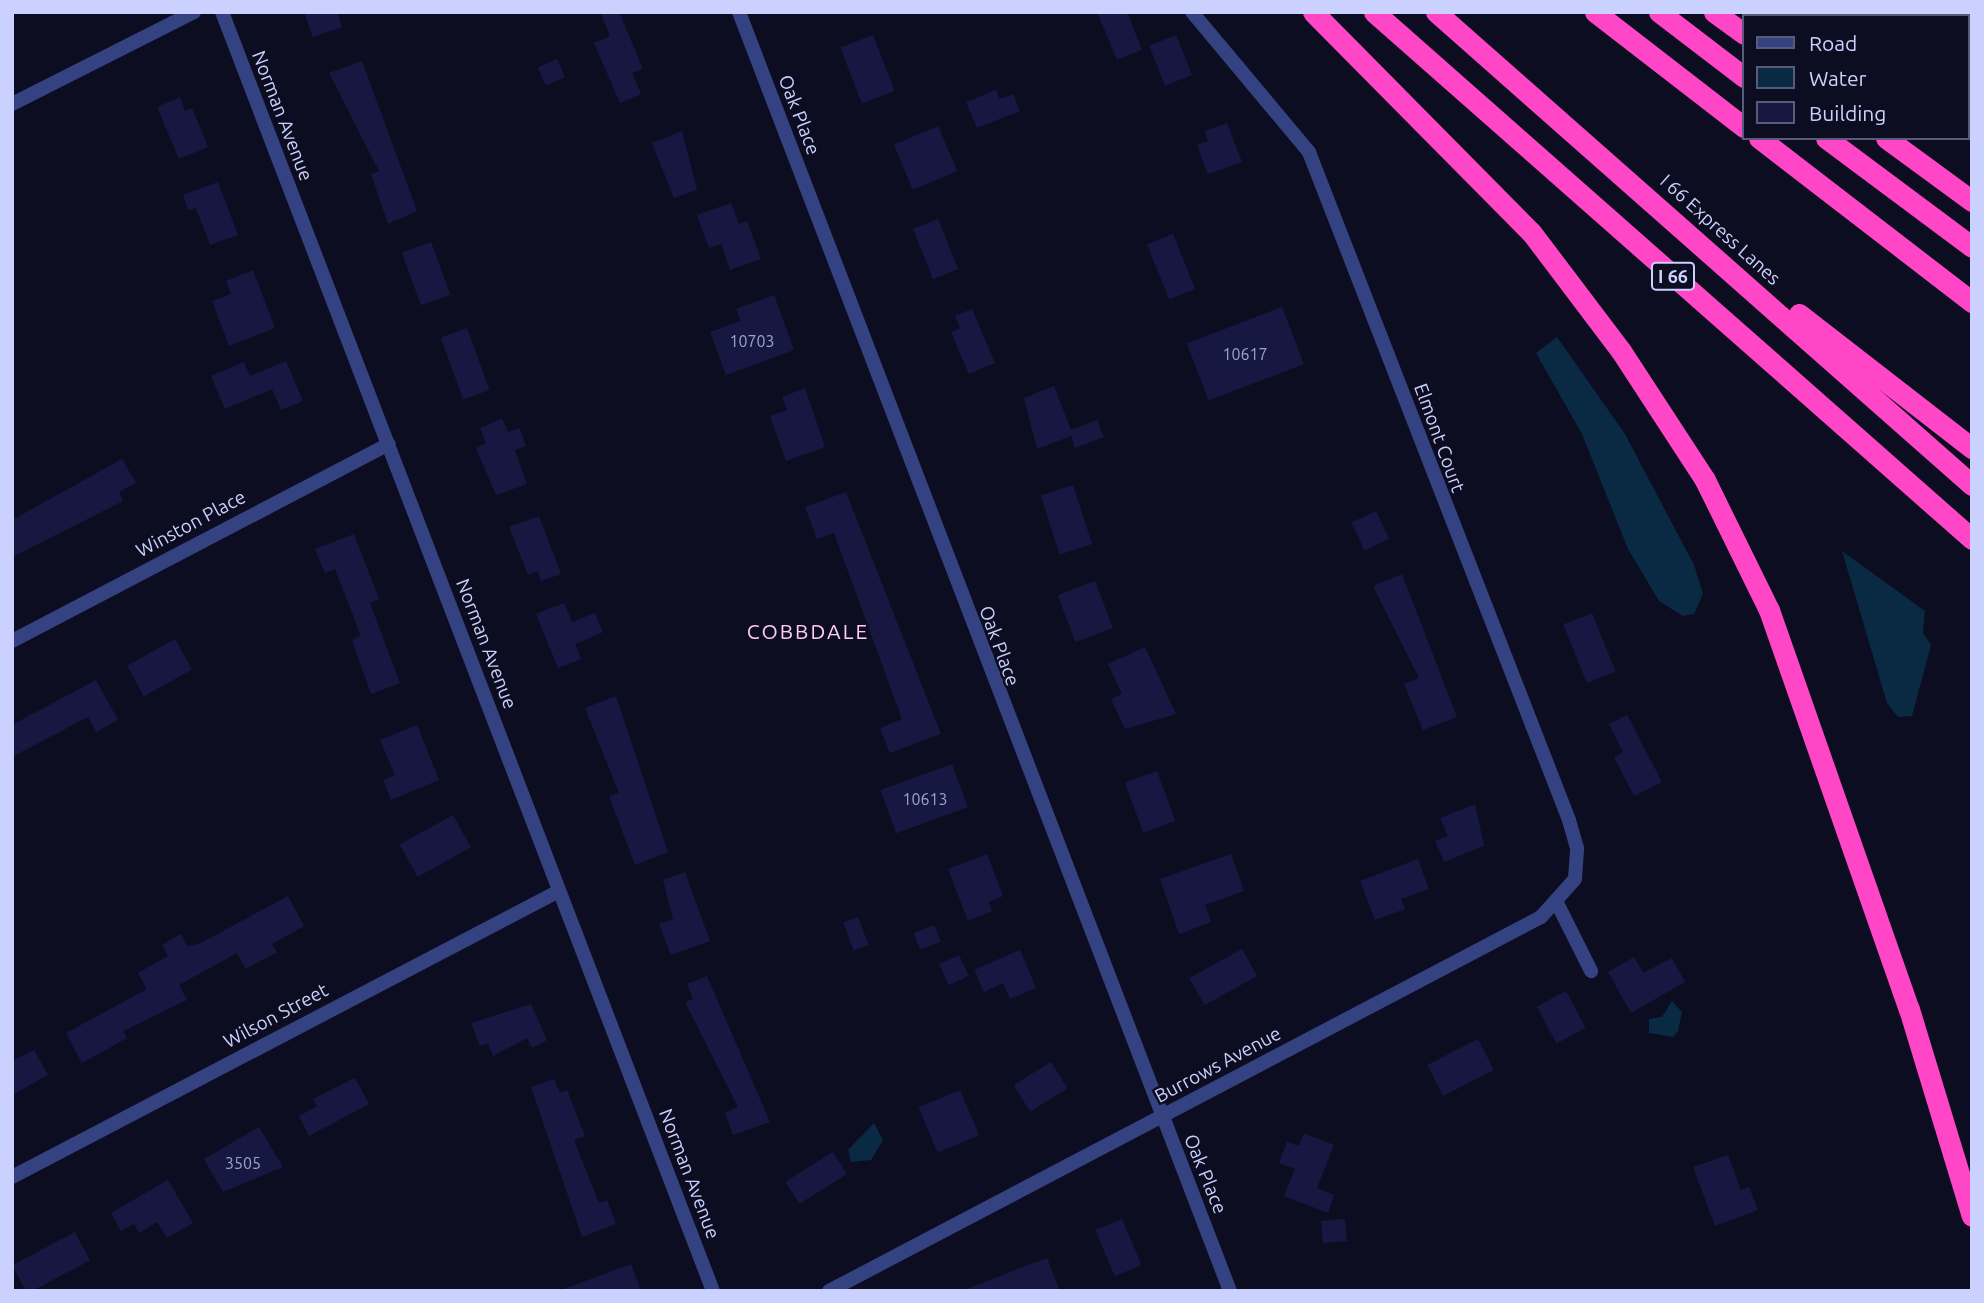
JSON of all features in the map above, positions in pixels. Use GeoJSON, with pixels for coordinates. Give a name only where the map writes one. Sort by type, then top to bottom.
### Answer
{"type":"FeatureCollection","features":[{"type":"Feature","properties":{"kind":"highway"},"geometry":{"type":"LineString","coordinates":[[1313,12],[1531,232],[1621,351],[1705,480],[1769,610],[1909,1009],[1972,1216]]}},
{"type":"Feature","properties":{"kind":"highway","name":"I 66"},"geometry":{"type":"LineString","coordinates":[[1374,12],[1972,539]]}},
{"type":"Feature","properties":{"kind":"highway","name":"I 66 Express Lanes"},"geometry":{"type":"LineString","coordinates":[[1436,12],[1654,201],[1972,485]]}},
{"type":"Feature","properties":{"kind":"highway"},"geometry":{"type":"LineString","coordinates":[[1595,12],[1742,125]]}},
{"type":"Feature","properties":{"kind":"highway"},"geometry":{"type":"LineString","coordinates":[[1659,12],[1742,75]]}},
{"type":"Feature","properties":{"kind":"highway"},"geometry":{"type":"LineString","coordinates":[[1714,12],[1742,33]]}},
{"type":"Feature","properties":{"kind":"highway"},"geometry":{"type":"LineString","coordinates":[[1762,140],[1972,302]]}},
{"type":"Feature","properties":{"kind":"highway"},"geometry":{"type":"LineString","coordinates":[[1829,140],[1972,247]]}},
{"type":"Feature","properties":{"kind":"highway"},"geometry":{"type":"LineString","coordinates":[[1889,140],[1972,201]]}},
{"type":"Feature","properties":{"kind":"highway"},"geometry":{"type":"LineString","coordinates":[[1654,201],[1972,448]]}},
{"type":"Feature","properties":{"kind":"street"},"geometry":{"type":"LineString","coordinates":[[12,104],[194,12]]}},
{"type":"Feature","properties":{"kind":"street","name":"Norman Avenue"},"geometry":{"type":"LineString","coordinates":[[222,12],[713,1291]]}},
{"type":"Feature","properties":{"kind":"street","name":"Oak Place"},"geometry":{"type":"LineString","coordinates":[[739,12],[1230,1291]]}},
{"type":"Feature","properties":{"kind":"street","name":"Elmont Court"},"geometry":{"type":"LineString","coordinates":[[1192,12],[1309,152],[1569,820],[1577,865],[1558,905]]}},
{"type":"Feature","properties":{"kind":"street","name":"Winston Place"},"geometry":{"type":"LineString","coordinates":[[12,640],[388,444]]}},
{"type":"Feature","properties":{"kind":"street","name":"Wilson Street"},"geometry":{"type":"LineString","coordinates":[[12,1177],[559,891]]}},
{"type":"Feature","properties":{"kind":"street"},"geometry":{"type":"LineString","coordinates":[[1558,905],[1591,971]]}},
{"type":"Feature","properties":{"kind":"street","name":"Burrows Avenue"},"geometry":{"type":"LineString","coordinates":[[829,1291],[1558,905]]}},
{"type":"Feature","properties":{"kind":"water"},"geometry":{"type":"Polygon","coordinates":[[[1557,337],[1625,434],[1694,565],[1703,594],[1694,614],[1683,616],[1659,601],[1628,549],[1582,434],[1536,353],[1557,337]]]}},
{"type":"Feature","properties":{"kind":"water"},"geometry":{"type":"Polygon","coordinates":[[[1842,551],[1925,611],[1923,633],[1931,645],[1912,716],[1898,717],[1887,703],[1842,551]]]}},
{"type":"Feature","properties":{"kind":"water"},"geometry":{"type":"Polygon","coordinates":[[[1672,1001],[1682,1012],[1678,1031],[1673,1037],[1649,1033],[1649,1019],[1662,1017],[1672,1001]]]}},
{"type":"Feature","properties":{"kind":"water"},"geometry":{"type":"Polygon","coordinates":[[[874,1123],[883,1140],[871,1160],[851,1162],[848,1150],[874,1123]]]}},
{"type":"Feature","properties":{"kind":"building"},"geometry":{"type":"Polygon","coordinates":[[[304,12],[337,12],[342,27],[313,37],[304,12]]]}},
{"type":"Feature","properties":{"kind":"building"},"geometry":{"type":"Polygon","coordinates":[[[600,12],[619,12],[643,69],[632,73],[641,94],[620,103],[594,43],[610,36],[600,12]]]}},
{"type":"Feature","properties":{"kind":"building"},"geometry":{"type":"Polygon","coordinates":[[[1097,12],[1127,12],[1142,50],[1117,60],[1097,12]]]}},
{"type":"Feature","properties":{"kind":"building"},"geometry":{"type":"Polygon","coordinates":[[[873,35],[895,91],[862,104],[840,48],[873,35]]]}},
{"type":"Feature","properties":{"kind":"building"},"geometry":{"type":"Polygon","coordinates":[[[1176,35],[1192,75],[1165,86],[1149,46],[1176,35]]]}},
{"type":"Feature","properties":{"kind":"building"},"geometry":{"type":"Polygon","coordinates":[[[557,59],[565,77],[546,86],[538,68],[557,59]]]}},
{"type":"Feature","properties":{"kind":"building"},"geometry":{"type":"Polygon","coordinates":[[[362,61],[417,211],[388,224],[371,174],[379,171],[329,73],[362,61]]]}},
{"type":"Feature","properties":{"kind":"building"},"geometry":{"type":"Polygon","coordinates":[[[996,90],[1000,99],[1013,94],[1020,111],[977,128],[966,102],[996,90]]]}},
{"type":"Feature","properties":{"kind":"building"},"geometry":{"type":"Polygon","coordinates":[[[180,97],[185,111],[192,108],[208,147],[179,159],[157,107],[180,97]]]}},
{"type":"Feature","properties":{"kind":"building"},"geometry":{"type":"Polygon","coordinates":[[[1227,123],[1242,162],[1208,174],[1197,145],[1208,141],[1205,131],[1227,123]]]}},
{"type":"Feature","properties":{"kind":"building"},"geometry":{"type":"Polygon","coordinates":[[[938,126],[957,171],[913,190],[894,145],[938,126]]]}},
{"type":"Feature","properties":{"kind":"building"},"geometry":{"type":"Polygon","coordinates":[[[682,131],[697,190],[674,198],[652,143],[682,131]]]}},
{"type":"Feature","properties":{"kind":"building"},"geometry":{"type":"Polygon","coordinates":[[[218,182],[238,235],[210,245],[196,208],[188,210],[183,195],[218,182]]]}},
{"type":"Feature","properties":{"kind":"building"},"geometry":{"type":"Polygon","coordinates":[[[731,203],[739,224],[747,221],[761,259],[730,270],[721,244],[709,248],[697,215],[731,203]]]}},
{"type":"Feature","properties":{"kind":"building"},"geometry":{"type":"Polygon","coordinates":[[[938,219],[958,269],[933,279],[913,229],[938,219]]]}},
{"type":"Feature","properties":{"kind":"building"},"geometry":{"type":"Polygon","coordinates":[[[1173,234],[1195,289],[1169,299],[1147,244],[1173,234]]]}},
{"type":"Feature","properties":{"kind":"building"},"geometry":{"type":"Polygon","coordinates":[[[431,242],[450,295],[421,305],[402,253],[431,242]]]}},
{"type":"Feature","properties":{"kind":"building"},"geometry":{"type":"Polygon","coordinates":[[[253,270],[275,328],[229,346],[212,301],[231,294],[226,281],[253,270]]]}},
{"type":"Feature","properties":{"kind":"building"},"geometry":{"type":"Polygon","coordinates":[[[774,295],[794,350],[726,375],[710,332],[741,321],[736,309],[774,295]]]}},
{"type":"Feature","properties":{"kind":"building"},"geometry":{"type":"Polygon","coordinates":[[[1282,307],[1304,364],[1209,401],[1187,344],[1282,307]]]}},
{"type":"Feature","properties":{"kind":"building"},"geometry":{"type":"Polygon","coordinates":[[[972,309],[995,363],[969,374],[951,332],[960,328],[955,316],[972,309]]]}},
{"type":"Feature","properties":{"kind":"building"},"geometry":{"type":"Polygon","coordinates":[[[467,328],[490,390],[463,400],[441,338],[467,328]]]}},
{"type":"Feature","properties":{"kind":"building"},"geometry":{"type":"Polygon","coordinates":[[[286,361],[303,401],[281,410],[272,389],[225,409],[211,376],[244,362],[250,376],[286,361]]]}},
{"type":"Feature","properties":{"kind":"building"},"geometry":{"type":"Polygon","coordinates":[[[1054,386],[1071,430],[1097,420],[1104,437],[1075,448],[1071,436],[1037,449],[1024,398],[1054,386]]]}},
{"type":"Feature","properties":{"kind":"building"},"geometry":{"type":"Polygon","coordinates":[[[805,388],[825,447],[786,461],[770,416],[787,410],[782,397],[805,388]]]}},
{"type":"Feature","properties":{"kind":"building"},"geometry":{"type":"Polygon","coordinates":[[[502,418],[508,432],[519,428],[526,446],[515,450],[527,484],[496,495],[476,448],[486,443],[480,428],[502,418]]]}},
{"type":"Feature","properties":{"kind":"building"},"geometry":{"type":"Polygon","coordinates":[[[122,459],[136,483],[119,492],[123,501],[12,557],[12,520],[122,459]]]}},
{"type":"Feature","properties":{"kind":"building"},"geometry":{"type":"Polygon","coordinates":[[[1073,485],[1092,544],[1060,554],[1041,496],[1073,485]]]}},
{"type":"Feature","properties":{"kind":"building"},"geometry":{"type":"Polygon","coordinates":[[[846,492],[941,734],[890,753],[880,728],[902,719],[834,533],[817,539],[805,507],[846,492]]]}},
{"type":"Feature","properties":{"kind":"building"},"geometry":{"type":"Polygon","coordinates":[[[1376,511],[1389,539],[1365,551],[1352,522],[1376,511]]]}},
{"type":"Feature","properties":{"kind":"building"},"geometry":{"type":"Polygon","coordinates":[[[539,516],[561,574],[541,581],[538,571],[528,575],[509,527],[539,516]]]}},
{"type":"Feature","properties":{"kind":"building"},"geometry":{"type":"Polygon","coordinates":[[[354,534],[379,599],[370,603],[400,683],[371,694],[352,640],[361,636],[335,569],[325,573],[315,549],[354,534]]]}},
{"type":"Feature","properties":{"kind":"building"},"geometry":{"type":"Polygon","coordinates":[[[1402,574],[1457,717],[1423,730],[1404,684],[1419,678],[1373,586],[1402,574]]]}},
{"type":"Feature","properties":{"kind":"building"},"geometry":{"type":"Polygon","coordinates":[[[1095,581],[1113,628],[1076,642],[1058,595],[1095,581]]]}},
{"type":"Feature","properties":{"kind":"building"},"geometry":{"type":"Polygon","coordinates":[[[564,603],[572,622],[595,613],[603,632],[575,644],[581,659],[558,668],[536,614],[564,603]]]}},
{"type":"Feature","properties":{"kind":"building"},"geometry":{"type":"Polygon","coordinates":[[[1592,613],[1616,671],[1587,683],[1563,625],[1592,613]]]}},
{"type":"Feature","properties":{"kind":"building"},"geometry":{"type":"Polygon","coordinates":[[[175,639],[192,670],[144,696],[127,666],[175,639]]]}},
{"type":"Feature","properties":{"kind":"building"},"geometry":{"type":"Polygon","coordinates":[[[1145,647],[1176,714],[1125,729],[1111,699],[1122,694],[1108,664],[1145,647]]]}},
{"type":"Feature","properties":{"kind":"building"},"geometry":{"type":"Polygon","coordinates":[[[96,680],[118,720],[96,732],[88,717],[12,757],[12,725],[96,680]]]}},
{"type":"Feature","properties":{"kind":"building"},"geometry":{"type":"Polygon","coordinates":[[[616,696],[668,852],[635,865],[609,796],[619,793],[585,708],[616,696]]]}},
{"type":"Feature","properties":{"kind":"building"},"geometry":{"type":"Polygon","coordinates":[[[1627,715],[1662,782],[1634,796],[1614,757],[1623,752],[1609,724],[1627,715]]]}},
{"type":"Feature","properties":{"kind":"building"},"geometry":{"type":"Polygon","coordinates":[[[417,725],[439,780],[391,800],[383,780],[395,775],[380,740],[417,725]]]}},
{"type":"Feature","properties":{"kind":"building"},"geometry":{"type":"Polygon","coordinates":[[[952,764],[968,807],[896,833],[881,790],[952,764]]]}},
{"type":"Feature","properties":{"kind":"building"},"geometry":{"type":"Polygon","coordinates":[[[1157,771],[1175,821],[1143,832],[1125,783],[1157,771]]]}},
{"type":"Feature","properties":{"kind":"building"},"geometry":{"type":"Polygon","coordinates":[[[1475,804],[1484,846],[1444,862],[1435,841],[1448,836],[1440,818],[1475,804]]]}},
{"type":"Feature","properties":{"kind":"building"},"geometry":{"type":"Polygon","coordinates":[[[453,815],[471,847],[418,877],[400,845],[453,815]]]}},
{"type":"Feature","properties":{"kind":"building"},"geometry":{"type":"Polygon","coordinates":[[[987,854],[1003,896],[989,902],[992,911],[968,921],[948,869],[987,854]]]}},
{"type":"Feature","properties":{"kind":"building"},"geometry":{"type":"Polygon","coordinates":[[[1231,854],[1244,891],[1205,905],[1211,922],[1179,934],[1160,879],[1231,854]]]}},
{"type":"Feature","properties":{"kind":"building"},"geometry":{"type":"Polygon","coordinates":[[[1418,859],[1429,889],[1401,899],[1405,909],[1375,920],[1360,881],[1418,859]]]}},
{"type":"Feature","properties":{"kind":"building"},"geometry":{"type":"Polygon","coordinates":[[[685,872],[710,941],[671,955],[659,924],[673,919],[663,880],[685,872]]]}},
{"type":"Feature","properties":{"kind":"building"},"geometry":{"type":"Polygon","coordinates":[[[288,896],[304,926],[272,944],[277,952],[246,969],[237,953],[179,985],[187,1000],[123,1031],[127,1038],[82,1063],[66,1033],[147,989],[138,973],[168,956],[162,945],[181,934],[187,946],[199,944],[288,896]]]}},
{"type":"Feature","properties":{"kind":"building"},"geometry":{"type":"Polygon","coordinates":[[[858,917],[869,945],[854,951],[843,923],[858,917]]]}},
{"type":"Feature","properties":{"kind":"building"},"geometry":{"type":"Polygon","coordinates":[[[934,925],[941,942],[920,950],[914,933],[934,925]]]}},
{"type":"Feature","properties":{"kind":"building"},"geometry":{"type":"Polygon","coordinates":[[[1242,949],[1257,976],[1205,1005],[1190,978],[1242,949]]]}},
{"type":"Feature","properties":{"kind":"building"},"geometry":{"type":"Polygon","coordinates":[[[1020,950],[1036,988],[1010,999],[1003,983],[984,992],[974,970],[1020,950]]]}},
{"type":"Feature","properties":{"kind":"building"},"geometry":{"type":"Polygon","coordinates":[[[959,955],[969,976],[949,985],[939,964],[959,955]]]}},
{"type":"Feature","properties":{"kind":"building"},"geometry":{"type":"Polygon","coordinates":[[[1634,957],[1643,973],[1672,958],[1685,982],[1631,1013],[1608,972],[1634,957]]]}},
{"type":"Feature","properties":{"kind":"building"},"geometry":{"type":"Polygon","coordinates":[[[707,976],[770,1122],[733,1135],[725,1113],[738,1107],[685,1002],[693,999],[687,984],[707,976]]]}},
{"type":"Feature","properties":{"kind":"building"},"geometry":{"type":"Polygon","coordinates":[[[1566,991],[1586,1028],[1557,1044],[1537,1006],[1566,991]]]}},
{"type":"Feature","properties":{"kind":"building"},"geometry":{"type":"Polygon","coordinates":[[[531,1004],[547,1040],[532,1048],[527,1038],[493,1056],[488,1043],[480,1046],[471,1023],[531,1004]]]}},
{"type":"Feature","properties":{"kind":"building"},"geometry":{"type":"Polygon","coordinates":[[[1478,1039],[1494,1070],[1443,1096],[1427,1065],[1478,1039]]]}},
{"type":"Feature","properties":{"kind":"building"},"geometry":{"type":"Polygon","coordinates":[[[34,1050],[48,1075],[12,1095],[12,1061],[34,1050]]]}},
{"type":"Feature","properties":{"kind":"building"},"geometry":{"type":"Polygon","coordinates":[[[1051,1062],[1067,1088],[1030,1112],[1014,1085],[1051,1062]]]}},
{"type":"Feature","properties":{"kind":"building"},"geometry":{"type":"Polygon","coordinates":[[[355,1078],[369,1104],[309,1136],[299,1116],[317,1106],[313,1099],[355,1078]]]}},
{"type":"Feature","properties":{"kind":"building"},"geometry":{"type":"Polygon","coordinates":[[[554,1079],[560,1093],[567,1090],[585,1136],[574,1140],[599,1203],[607,1200],[616,1224],[582,1237],[531,1087],[554,1079]]]}},
{"type":"Feature","properties":{"kind":"building"},"geometry":{"type":"Polygon","coordinates":[[[960,1090],[979,1135],[938,1153],[919,1108],[960,1090]]]}},
{"type":"Feature","properties":{"kind":"building"},"geometry":{"type":"Polygon","coordinates":[[[259,1127],[283,1167],[223,1192],[204,1159],[259,1127]]]}},
{"type":"Feature","properties":{"kind":"building"},"geometry":{"type":"Polygon","coordinates":[[[1304,1133],[1334,1145],[1317,1188],[1334,1195],[1328,1213],[1284,1196],[1295,1169],[1279,1163],[1287,1142],[1299,1146],[1304,1133]]]}},
{"type":"Feature","properties":{"kind":"building"},"geometry":{"type":"Polygon","coordinates":[[[833,1152],[847,1174],[799,1204],[786,1182],[833,1152]]]}},
{"type":"Feature","properties":{"kind":"building"},"geometry":{"type":"Polygon","coordinates":[[[1728,1155],[1741,1190],[1749,1187],[1758,1210],[1715,1226],[1693,1167],[1728,1155]]]}},
{"type":"Feature","properties":{"kind":"building"},"geometry":{"type":"Polygon","coordinates":[[[168,1180],[193,1223],[167,1238],[157,1222],[139,1233],[134,1224],[121,1231],[111,1213],[168,1180]]]}},
{"type":"Feature","properties":{"kind":"building"},"geometry":{"type":"Polygon","coordinates":[[[1122,1219],[1142,1265],[1115,1276],[1095,1230],[1122,1219]]]}},
{"type":"Feature","properties":{"kind":"building"},"geometry":{"type":"Polygon","coordinates":[[[1345,1219],[1347,1241],[1323,1243],[1321,1221],[1345,1219]]]}},
{"type":"Feature","properties":{"kind":"building"},"geometry":{"type":"Polygon","coordinates":[[[75,1232],[90,1260],[32,1291],[26,1291],[12,1265],[75,1232]]]}},
{"type":"Feature","properties":{"kind":"building"},"geometry":{"type":"Polygon","coordinates":[[[1047,1258],[1060,1291],[966,1289],[1047,1258]]]}},
{"type":"Feature","properties":{"kind":"building"},"geometry":{"type":"Polygon","coordinates":[[[631,1264],[641,1291],[564,1291],[564,1289],[631,1264]]]}},
{"type":"Feature","properties":{"kind":"district","name":"COBBDALE"},"geometry":{"type":"Point","coordinates":[808,631]}}]}
